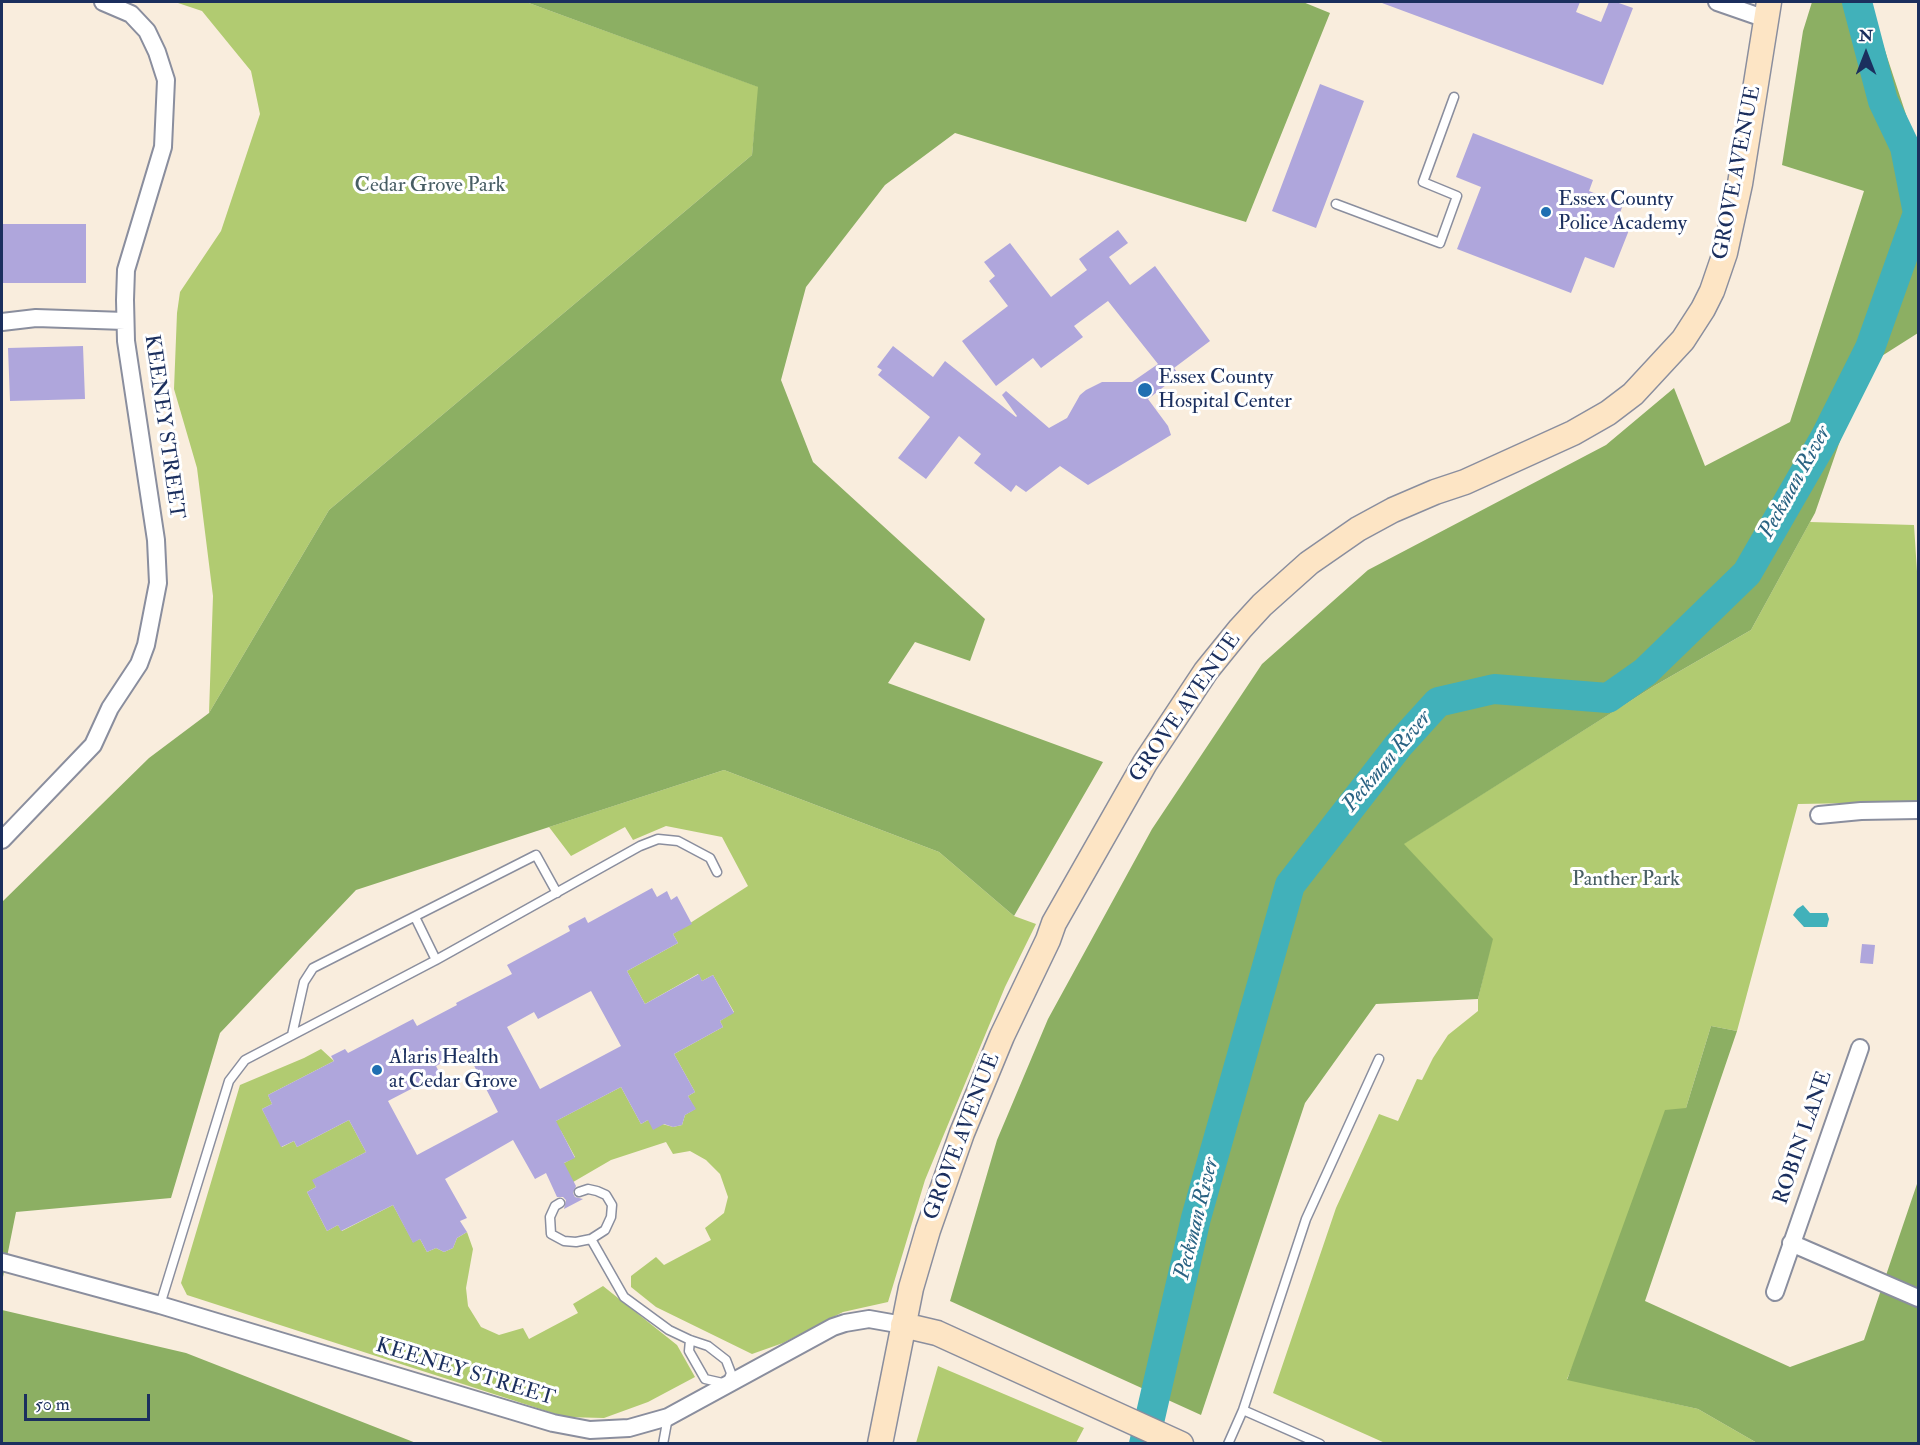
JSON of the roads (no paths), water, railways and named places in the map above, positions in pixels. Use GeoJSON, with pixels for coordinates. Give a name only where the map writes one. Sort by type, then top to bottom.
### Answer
{"type":"FeatureCollection","features":[{"type":"Feature","properties":{"kind":"street","name":"KEENEY STREET"},"geometry":{"type":"LineString","coordinates":[[2,840],[93,746],[110,708],[139,664],[146,645],[158,583],[156,540],[126,341],[125,321],[126,270],[163,147],[166,80],[147,31],[131,14],[103,2]]}},
{"type":"Feature","properties":{"kind":"street"},"geometry":{"type":"LineString","coordinates":[[1717,2],[1767,10]]}},
{"type":"Feature","properties":{"kind":"street","name":"GROVE AVENUE"},"geometry":{"type":"LineString","coordinates":[[880,1443],[911,1288],[928,1230],[984,1076],[1048,940],[1054,922],[1145,763],[1206,672],[1240,629],[1262,604],[1309,563],[1358,529],[1393,510],[1465,482],[1573,432],[1608,413],[1633,394],[1683,340],[1712,291],[1725,254],[1740,184],[1767,10]]}},
{"type":"Feature","properties":{"kind":"street"},"geometry":{"type":"LineString","coordinates":[[2,322],[36,318],[125,321]]}},
{"type":"Feature","properties":{"kind":"street"},"geometry":{"type":"LineString","coordinates":[[1819,815],[1861,811],[1918,810]]}},
{"type":"Feature","properties":{"kind":"street","name":"ROBIN LANE"},"geometry":{"type":"LineString","coordinates":[[1775,1292],[1860,1048]]}},
{"type":"Feature","properties":{"kind":"street"},"geometry":{"type":"LineString","coordinates":[[1791,1243],[1918,1298]]}},
{"type":"Feature","properties":{"kind":"street","name":"KEENEY STREET"},"geometry":{"type":"LineString","coordinates":[[2,1262],[160,1305],[571,1427],[608,1430],[629,1428],[668,1417],[844,1323],[869,1320],[903,1325]]}},
{"type":"Feature","properties":{"kind":"street"},"geometry":{"type":"LineString","coordinates":[[903,1325],[937,1333],[1176,1441]]}},
{"type":"Feature","properties":{"kind":"lane"},"geometry":{"type":"LineString","coordinates":[[1336,204],[1440,243],[1457,195],[1423,182],[1454,97]]}},
{"type":"Feature","properties":{"kind":"lane"},"geometry":{"type":"LineString","coordinates":[[160,1305],[229,1080],[245,1060],[436,960],[640,846],[658,839],[678,841],[710,858],[717,872]]}},
{"type":"Feature","properties":{"kind":"lane"},"geometry":{"type":"LineString","coordinates":[[292,1035],[304,982],[313,968],[536,855],[557,892]]}},
{"type":"Feature","properties":{"kind":"lane"},"geometry":{"type":"LineString","coordinates":[[415,917],[436,960]]}},
{"type":"Feature","properties":{"kind":"lane"},"geometry":{"type":"LineString","coordinates":[[1228,1443],[1243,1410],[1306,1220],[1378,1059]]}},
{"type":"Feature","properties":{"kind":"lane"},"geometry":{"type":"LineString","coordinates":[[560,1203],[555,1206],[550,1217],[551,1234],[564,1241],[576,1242],[591,1239],[605,1230],[611,1217],[612,1205],[606,1195],[597,1191],[588,1189],[579,1192]]}},
{"type":"Feature","properties":{"kind":"lane"},"geometry":{"type":"LineString","coordinates":[[591,1239],[624,1297],[669,1330],[708,1346],[726,1360],[731,1373],[727,1384],[705,1379],[689,1351],[690,1340]]}},
{"type":"Feature","properties":{"kind":"lane"},"geometry":{"type":"LineString","coordinates":[[1243,1410],[1320,1443]]}},
{"type":"Feature","properties":{"kind":"lane"},"geometry":{"type":"LineString","coordinates":[[663,1443],[668,1417]]}},
{"type":"Feature","properties":{"kind":"water"},"geometry":{"type":"Polygon","coordinates":[[[1803,905],[1810,913],[1827,913],[1829,919],[1827,927],[1804,927],[1793,915],[1803,905]]]}},
{"type":"Feature","properties":{"kind":"waterway","name":"Peckman River"},"geometry":{"type":"LineString","coordinates":[[1144,1444],[1196,1218],[1290,885],[1398,746],[1438,702],[1494,689],[1608,698],[1645,672],[1747,573],[1826,436],[1870,348],[1918,213],[1905,147],[1883,101],[1857,2]]}},
{"type":"Feature","properties":{"kind":"place","name":"Essex County Police Academy"},"geometry":{"type":"Point","coordinates":[1546,212]}},
{"type":"Feature","properties":{"kind":"place","name":"Essex County Hospital Center"},"geometry":{"type":"Point","coordinates":[1145,390]}},
{"type":"Feature","properties":{"kind":"place","name":"Alaris Health at Cedar Grove"},"geometry":{"type":"Point","coordinates":[377,1070]}},
{"type":"Feature","properties":{"kind":"park label","name":"Cedar Grove Park"},"geometry":{"type":"Point","coordinates":[430,186]}},
{"type":"Feature","properties":{"kind":"park label","name":"Panther Park"},"geometry":{"type":"Point","coordinates":[1626,880]}}]}
